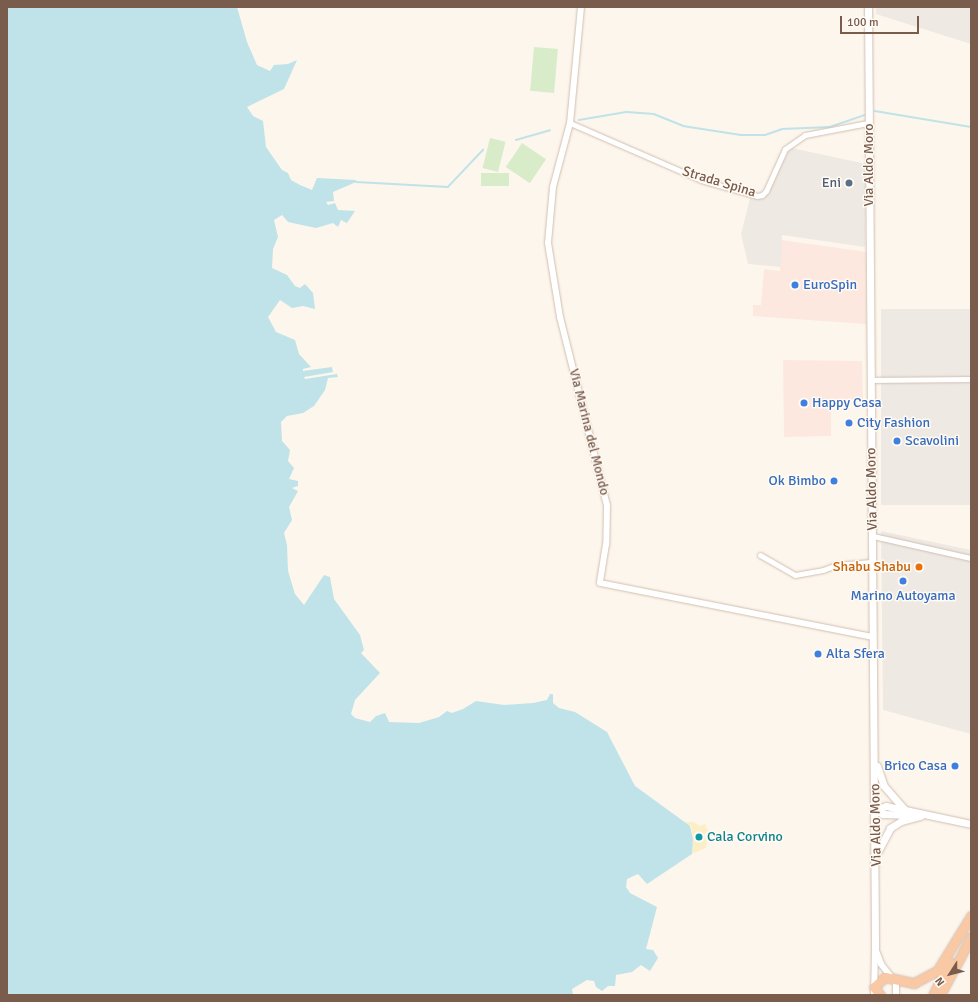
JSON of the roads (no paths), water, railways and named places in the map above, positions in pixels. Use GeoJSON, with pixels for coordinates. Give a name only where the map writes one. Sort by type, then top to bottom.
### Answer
{"type":"FeatureCollection","features":[{"type":"Feature","properties":{"kind":"highway"},"geometry":{"type":"LineString","coordinates":[[880,995],[874,991],[885,977],[914,983],[937,971],[971,916]]}},
{"type":"Feature","properties":{"kind":"highway"},"geometry":{"type":"LineString","coordinates":[[933,995],[971,924]]}},
{"type":"Feature","properties":{"kind":"highway"},"geometry":{"type":"LineString","coordinates":[[940,995],[971,937]]}},
{"type":"Feature","properties":{"kind":"highway"},"geometry":{"type":"LineString","coordinates":[[945,995],[971,946]]}},
{"type":"Feature","properties":{"kind":"main road","name":"Via Aldo Moro"},"geometry":{"type":"LineString","coordinates":[[868,7],[870,380],[873,536],[871,562],[876,855],[875,948]]}},
{"type":"Feature","properties":{"kind":"main road"},"geometry":{"type":"LineString","coordinates":[[874,754],[884,786],[905,810]]}},
{"type":"Feature","properties":{"kind":"main road"},"geometry":{"type":"LineString","coordinates":[[875,810],[886,806],[971,824]]}},
{"type":"Feature","properties":{"kind":"main road"},"geometry":{"type":"LineString","coordinates":[[875,810],[883,814],[930,816]]}},
{"type":"Feature","properties":{"kind":"main road"},"geometry":{"type":"LineString","coordinates":[[876,855],[890,828],[914,815]]}},
{"type":"Feature","properties":{"kind":"street","name":"Via Marina del Mondo"},"geometry":{"type":"LineString","coordinates":[[581,7],[570,123],[553,187],[548,242],[560,317],[607,505],[606,544],[600,583],[872,637]]}},
{"type":"Feature","properties":{"kind":"street","name":"Strada Spina"},"geometry":{"type":"LineString","coordinates":[[570,123],[701,180],[757,196],[762,195],[766,191],[785,149],[805,135],[868,122]]}},
{"type":"Feature","properties":{"kind":"street"},"geometry":{"type":"LineString","coordinates":[[870,380],[971,379]]}},
{"type":"Feature","properties":{"kind":"street"},"geometry":{"type":"LineString","coordinates":[[873,536],[971,558]]}},
{"type":"Feature","properties":{"kind":"street"},"geometry":{"type":"LineString","coordinates":[[760,555],[795,575],[823,570],[836,565],[871,562]]}},
{"type":"Feature","properties":{"kind":"street"},"geometry":{"type":"LineString","coordinates":[[875,948],[881,964],[894,979],[897,988],[896,995]]}},
{"type":"Feature","properties":{"kind":"street"},"geometry":{"type":"LineString","coordinates":[[874,991],[875,948]]}},
{"type":"Feature","properties":{"kind":"water"},"geometry":{"type":"Polygon","coordinates":[[[7,7],[237,7],[247,42],[257,65],[270,71],[274,65],[288,64],[297,60],[284,89],[247,107],[253,116],[263,121],[266,147],[282,170],[288,173],[291,180],[312,190],[317,178],[356,180],[356,182],[333,192],[334,201],[326,202],[328,205],[335,203],[338,210],[355,211],[347,223],[341,220],[338,227],[333,223],[316,228],[288,222],[282,215],[274,220],[278,237],[273,249],[272,268],[287,275],[295,286],[300,288],[305,284],[313,293],[315,309],[303,306],[292,308],[280,300],[268,317],[276,332],[295,340],[299,354],[311,367],[303,369],[303,371],[332,367],[333,372],[304,377],[305,379],[337,374],[338,377],[328,378],[325,390],[314,406],[303,413],[287,416],[281,422],[282,441],[290,450],[288,461],[294,468],[289,479],[298,481],[298,486],[292,488],[298,491],[289,507],[292,520],[284,533],[287,545],[288,571],[295,594],[304,605],[324,575],[330,577],[334,599],[360,635],[364,650],[361,653],[380,673],[355,700],[351,714],[355,718],[370,722],[376,716],[385,713],[389,722],[419,723],[439,717],[447,711],[452,713],[463,709],[476,701],[504,705],[533,703],[547,700],[550,694],[553,694],[553,703],[559,708],[575,712],[607,732],[635,786],[690,826],[693,839],[692,854],[647,884],[638,874],[627,879],[626,887],[630,893],[657,907],[646,949],[653,950],[658,958],[650,971],[641,965],[632,972],[616,975],[615,986],[608,986],[602,991],[596,987],[594,981],[587,980],[572,989],[573,995],[7,995],[7,7]]]}},
{"type":"Feature","properties":{"kind":"waterway"},"geometry":{"type":"LineString","coordinates":[[875,111],[971,127]]}},
{"type":"Feature","properties":{"kind":"waterway"},"geometry":{"type":"LineString","coordinates":[[579,120],[627,112],[654,114],[683,126],[742,135],[765,135],[782,129],[830,127],[864,115]]}},
{"type":"Feature","properties":{"kind":"waterway"},"geometry":{"type":"LineString","coordinates":[[516,140],[550,130]]}},
{"type":"Feature","properties":{"kind":"waterway"},"geometry":{"type":"LineString","coordinates":[[356,182],[448,187],[483,150]]}},
{"type":"Feature","properties":{"kind":"place","name":"Eni"},"geometry":{"type":"Point","coordinates":[849,183]}},
{"type":"Feature","properties":{"kind":"place","name":"EuroSpin"},"geometry":{"type":"Point","coordinates":[795,285]}},
{"type":"Feature","properties":{"kind":"place","name":"Happy Casa"},"geometry":{"type":"Point","coordinates":[804,403]}},
{"type":"Feature","properties":{"kind":"place","name":"City Fashion"},"geometry":{"type":"Point","coordinates":[849,423]}},
{"type":"Feature","properties":{"kind":"place","name":"Scavolini"},"geometry":{"type":"Point","coordinates":[897,441]}},
{"type":"Feature","properties":{"kind":"place","name":"Ok Bimbo"},"geometry":{"type":"Point","coordinates":[834,481]}},
{"type":"Feature","properties":{"kind":"place","name":"Shabu Shabu"},"geometry":{"type":"Point","coordinates":[919,567]}},
{"type":"Feature","properties":{"kind":"place","name":"Marino Autoyama"},"geometry":{"type":"Point","coordinates":[903,581]}},
{"type":"Feature","properties":{"kind":"place","name":"Alta Sfera"},"geometry":{"type":"Point","coordinates":[818,654]}},
{"type":"Feature","properties":{"kind":"place","name":"Brico Casa"},"geometry":{"type":"Point","coordinates":[955,766]}},
{"type":"Feature","properties":{"kind":"place","name":"Cala Corvino"},"geometry":{"type":"Point","coordinates":[699,837]}}]}
